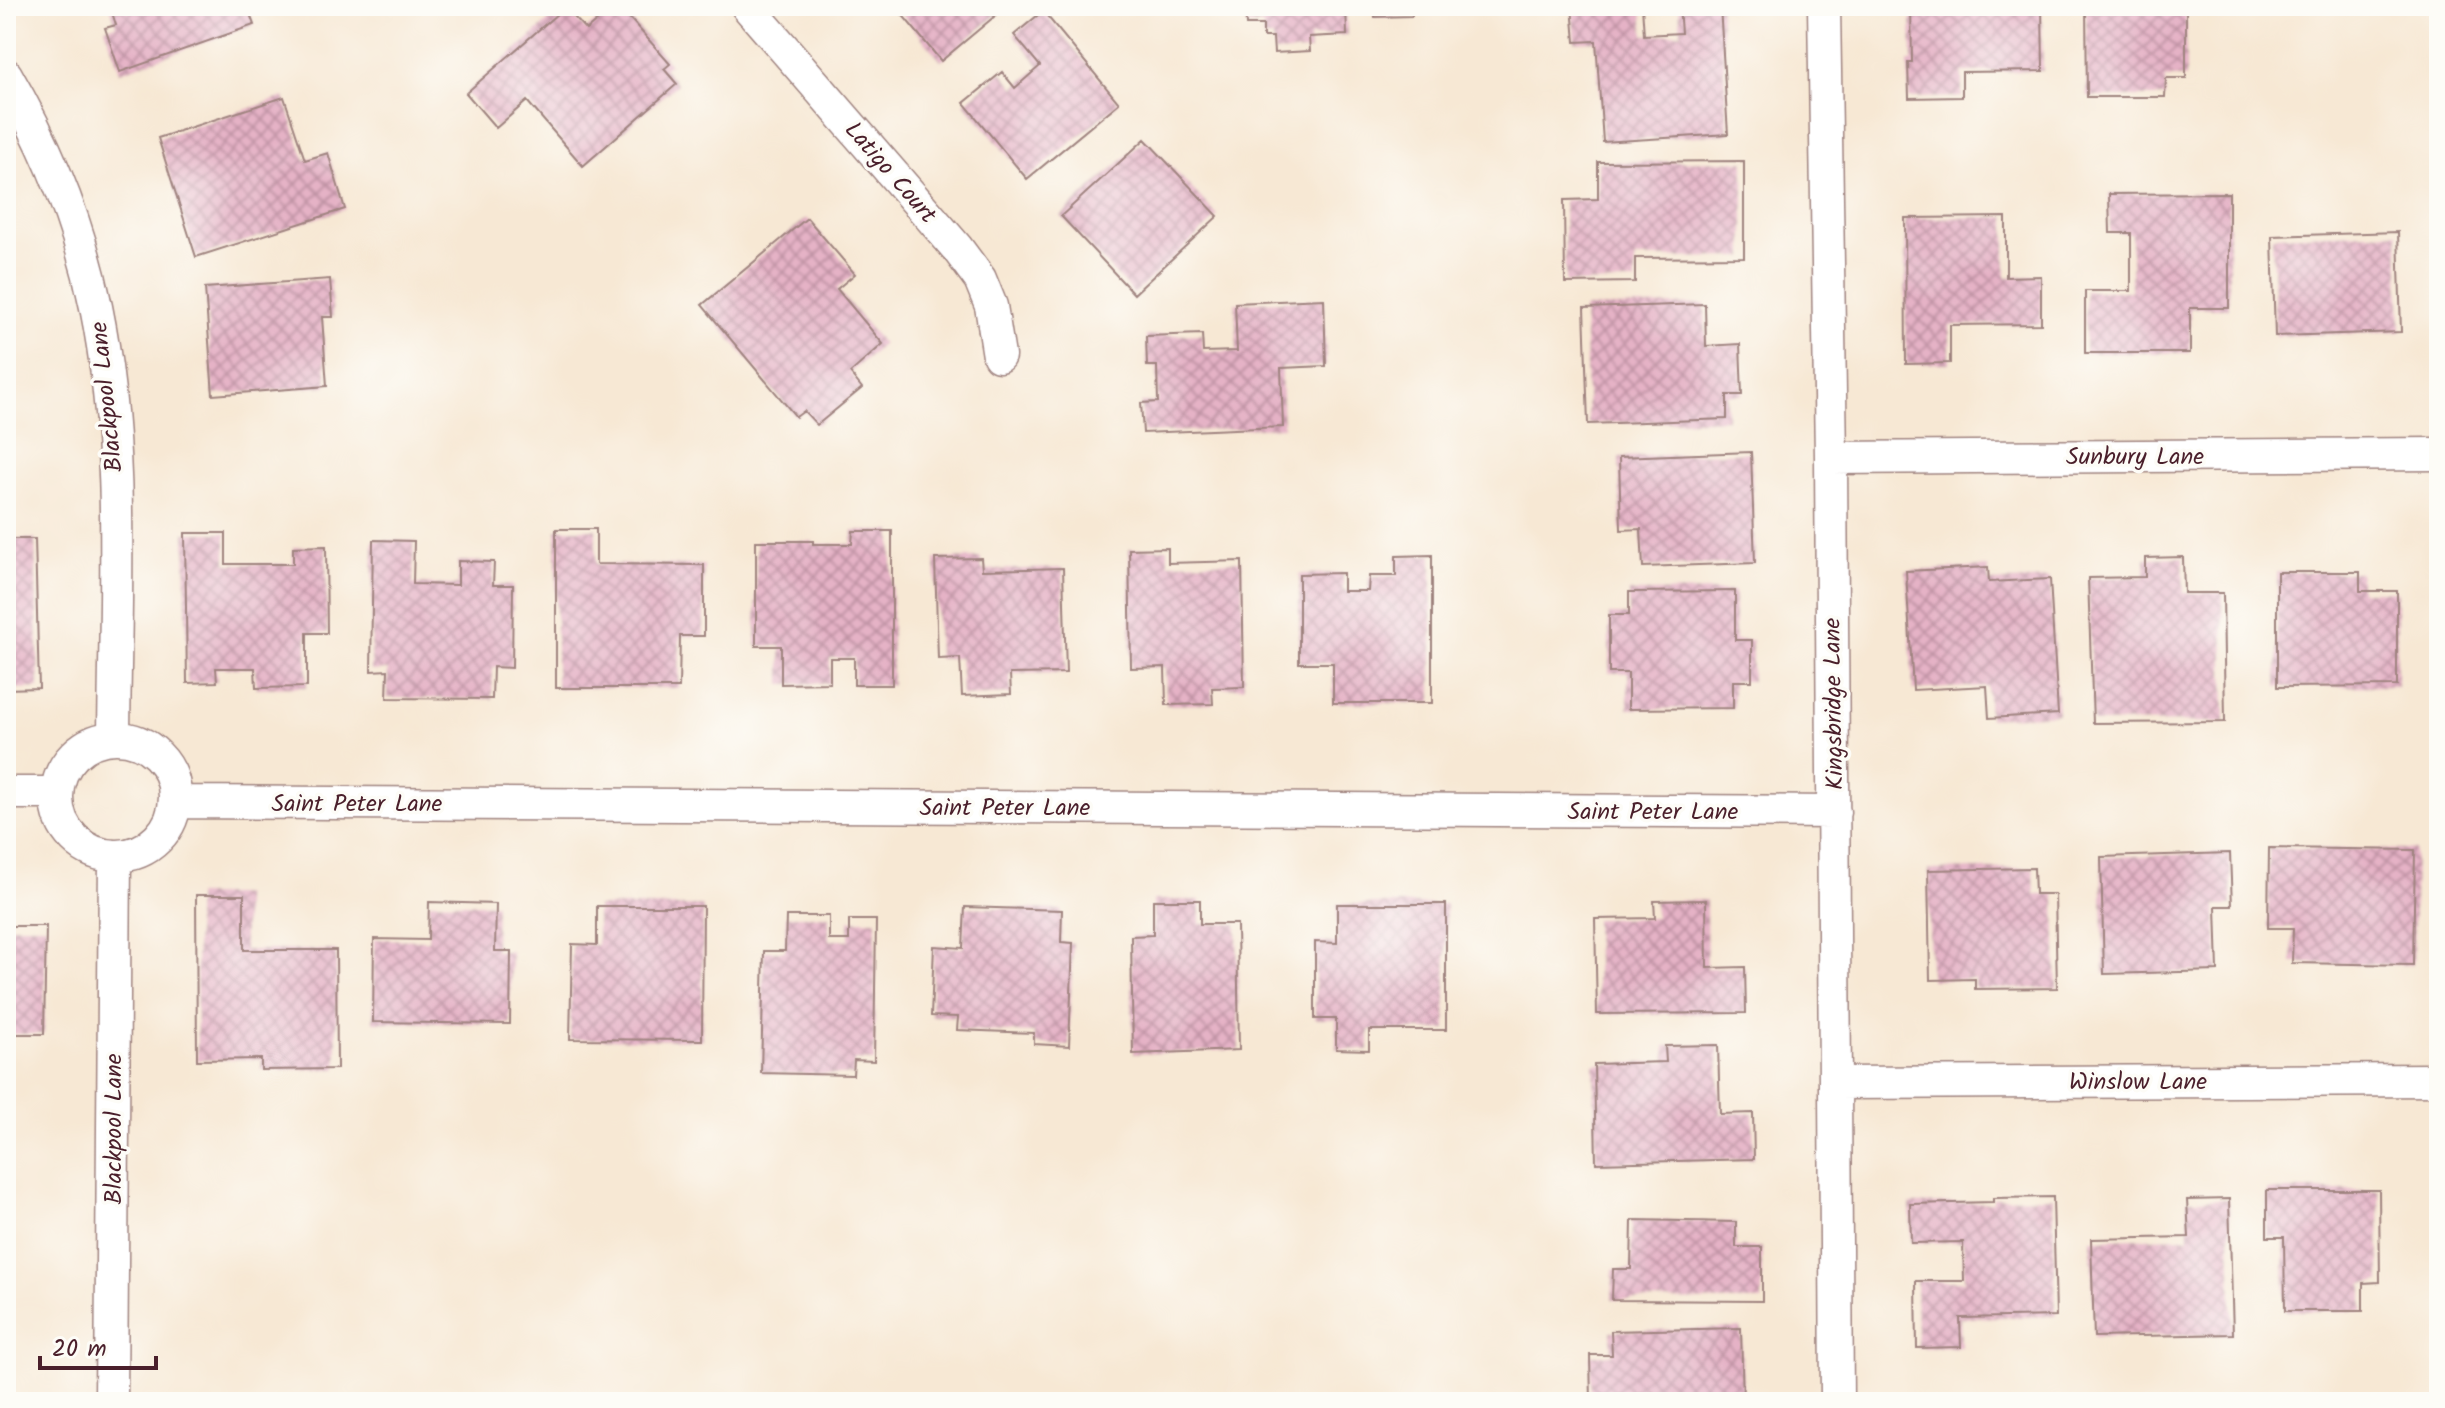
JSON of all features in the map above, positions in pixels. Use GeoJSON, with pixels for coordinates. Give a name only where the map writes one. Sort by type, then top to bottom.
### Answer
{"type":"FeatureCollection","features":[{"type":"Feature","properties":{"kind":"street","name":"Latigo Court"},"geometry":{"type":"LineString","coordinates":[[747,6],[957,248],[980,279],[991,306],[999,356]]}},
{"type":"Feature","properties":{"kind":"street","name":"Kingsbridge Lane"},"geometry":{"type":"LineString","coordinates":[[1824,6],[1831,458],[1837,1402]]}},
{"type":"Feature","properties":{"kind":"street","name":"Blackpool Lane"},"geometry":{"type":"LineString","coordinates":[[6,75],[32,120],[55,176],[79,243],[96,306],[113,424],[116,477],[114,737]]}},
{"type":"Feature","properties":{"kind":"street","name":"Sunbury Lane"},"geometry":{"type":"LineString","coordinates":[[1831,458],[2439,454]]}},
{"type":"Feature","properties":{"kind":"street"},"geometry":{"type":"LineString","coordinates":[[114,737],[138,742],[160,755],[175,785],[176,802],[166,830],[156,841],[130,855],[115,856],[85,847],[72,837],[58,809],[56,793],[68,761],[81,748],[97,740],[114,737]]}},
{"type":"Feature","properties":{"kind":"street"},"geometry":{"type":"LineString","coordinates":[[6,793],[56,793]]}},
{"type":"Feature","properties":{"kind":"street","name":"Saint Peter Lane"},"geometry":{"type":"LineString","coordinates":[[176,802],[1834,812]]}},
{"type":"Feature","properties":{"kind":"street","name":"Blackpool Lane"},"geometry":{"type":"LineString","coordinates":[[111,1402],[115,856]]}},
{"type":"Feature","properties":{"kind":"street","name":"Winslow Lane"},"geometry":{"type":"LineString","coordinates":[[1836,1083],[2439,1080]]}},
{"type":"Feature","properties":{"kind":"building"},"geometry":{"type":"Polygon","coordinates":[[[110,6],[247,6],[254,25],[120,72],[105,28],[116,25],[110,6]]]}},
{"type":"Feature","properties":{"kind":"building"},"geometry":{"type":"Polygon","coordinates":[[[614,6],[619,6],[670,64],[664,69],[677,84],[583,166],[527,101],[496,128],[466,93],[565,7],[586,30],[614,6]]]}},
{"type":"Feature","properties":{"kind":"building"},"geometry":{"type":"Polygon","coordinates":[[[895,6],[1007,6],[941,61],[895,6]]]}},
{"type":"Feature","properties":{"kind":"building"},"geometry":{"type":"Polygon","coordinates":[[[1245,6],[1346,6],[1347,35],[1309,37],[1310,51],[1274,53],[1273,37],[1263,37],[1263,25],[1246,25],[1245,6]]]}},
{"type":"Feature","properties":{"kind":"building"},"geometry":{"type":"Polygon","coordinates":[[[1374,6],[1412,6],[1412,16],[1375,17],[1374,6]]]}},
{"type":"Feature","properties":{"kind":"building"},"geometry":{"type":"Polygon","coordinates":[[[1572,6],[1642,6],[1644,35],[1681,33],[1679,6],[1720,6],[1728,134],[1603,142],[1596,41],[1575,42],[1572,6]]]}},
{"type":"Feature","properties":{"kind":"building"},"geometry":{"type":"Polygon","coordinates":[[[1911,6],[2042,6],[2043,71],[1962,72],[1962,97],[1909,98],[1911,6]]]}},
{"type":"Feature","properties":{"kind":"building"},"geometry":{"type":"Polygon","coordinates":[[[2086,6],[2186,6],[2186,78],[2166,78],[2165,97],[2087,97],[2086,6]]]}},
{"type":"Feature","properties":{"kind":"building"},"geometry":{"type":"Polygon","coordinates":[[[1043,11],[1119,103],[1027,179],[964,103],[1002,72],[1015,88],[1040,66],[1014,35],[1043,11]]]}},
{"type":"Feature","properties":{"kind":"building"},"geometry":{"type":"Polygon","coordinates":[[[284,97],[305,160],[328,153],[345,209],[196,257],[158,138],[284,97]]]}},
{"type":"Feature","properties":{"kind":"building"},"geometry":{"type":"Polygon","coordinates":[[[1145,139],[1218,216],[1134,294],[1061,216],[1145,139]]]}},
{"type":"Feature","properties":{"kind":"building"},"geometry":{"type":"Polygon","coordinates":[[[1744,161],[1744,257],[1635,258],[1635,282],[1565,283],[1564,200],[1598,199],[1598,162],[1744,161]]]}},
{"type":"Feature","properties":{"kind":"building"},"geometry":{"type":"Polygon","coordinates":[[[2229,193],[2229,308],[2190,308],[2190,353],[2085,353],[2085,291],[2131,291],[2131,233],[2110,233],[2109,194],[2229,193]]]}},
{"type":"Feature","properties":{"kind":"building"},"geometry":{"type":"Polygon","coordinates":[[[2006,217],[2006,277],[2041,276],[2041,324],[1950,325],[1950,363],[1906,364],[1905,218],[2006,217]]]}},
{"type":"Feature","properties":{"kind":"building"},"geometry":{"type":"Polygon","coordinates":[[[807,218],[855,274],[837,289],[883,344],[850,373],[862,388],[817,425],[804,411],[796,417],[702,305],[807,218]]]}},
{"type":"Feature","properties":{"kind":"building"},"geometry":{"type":"Polygon","coordinates":[[[2398,232],[2401,332],[2275,336],[2272,236],[2398,232]]]}},
{"type":"Feature","properties":{"kind":"building"},"geometry":{"type":"Polygon","coordinates":[[[330,279],[333,317],[322,317],[327,386],[213,395],[205,288],[330,279]]]}},
{"type":"Feature","properties":{"kind":"building"},"geometry":{"type":"Polygon","coordinates":[[[1324,299],[1326,366],[1281,368],[1283,427],[1143,433],[1141,403],[1158,402],[1157,366],[1147,366],[1146,336],[1202,334],[1203,352],[1237,351],[1235,303],[1324,299]]]}},
{"type":"Feature","properties":{"kind":"building"},"geometry":{"type":"Polygon","coordinates":[[[1705,304],[1706,346],[1740,344],[1742,395],[1727,395],[1727,419],[1588,424],[1584,308],[1705,304]]]}},
{"type":"Feature","properties":{"kind":"building"},"geometry":{"type":"Polygon","coordinates":[[[1751,452],[1755,563],[1643,567],[1641,529],[1621,530],[1619,457],[1751,452]]]}},
{"type":"Feature","properties":{"kind":"building"},"geometry":{"type":"Polygon","coordinates":[[[556,529],[596,529],[596,564],[704,565],[704,636],[680,636],[679,688],[556,688],[556,529]]]}},
{"type":"Feature","properties":{"kind":"building"},"geometry":{"type":"Polygon","coordinates":[[[853,531],[892,531],[892,685],[854,685],[854,658],[830,658],[830,683],[781,684],[781,646],[756,646],[756,541],[852,544],[853,531]]]}},
{"type":"Feature","properties":{"kind":"building"},"geometry":{"type":"Polygon","coordinates":[[[185,533],[226,533],[226,564],[293,564],[293,547],[326,546],[327,633],[307,633],[307,687],[256,688],[255,668],[216,668],[217,682],[187,683],[185,533]]]}},
{"type":"Feature","properties":{"kind":"building"},"geometry":{"type":"Polygon","coordinates":[[[6,539],[35,539],[39,688],[6,689],[6,539]]]}},
{"type":"Feature","properties":{"kind":"building"},"geometry":{"type":"Polygon","coordinates":[[[373,540],[414,541],[413,584],[458,585],[458,561],[494,562],[493,585],[513,585],[512,668],[493,667],[492,699],[387,698],[388,670],[371,671],[373,540]]]}},
{"type":"Feature","properties":{"kind":"building"},"geometry":{"type":"Polygon","coordinates":[[[1168,548],[1168,563],[1242,561],[1244,687],[1212,688],[1213,704],[1166,705],[1165,667],[1131,668],[1129,549],[1168,548]]]}},
{"type":"Feature","properties":{"kind":"building"},"geometry":{"type":"Polygon","coordinates":[[[1432,555],[1432,703],[1333,703],[1333,663],[1299,663],[1299,574],[1343,573],[1343,591],[1368,591],[1369,576],[1396,576],[1396,556],[1432,555]]]}},
{"type":"Feature","properties":{"kind":"building"},"geometry":{"type":"Polygon","coordinates":[[[2183,557],[2184,593],[2223,593],[2225,722],[2093,723],[2088,578],[2145,577],[2145,558],[2183,557]]]}},
{"type":"Feature","properties":{"kind":"building"},"geometry":{"type":"Polygon","coordinates":[[[981,558],[982,570],[1063,568],[1066,673],[1010,674],[1011,694],[962,696],[960,658],[938,659],[935,559],[981,558]]]}},
{"type":"Feature","properties":{"kind":"building"},"geometry":{"type":"Polygon","coordinates":[[[1988,567],[1989,582],[2050,579],[2058,714],[1989,718],[1987,686],[1913,690],[1906,571],[1988,567]]]}},
{"type":"Feature","properties":{"kind":"building"},"geometry":{"type":"Polygon","coordinates":[[[2277,572],[2360,572],[2360,591],[2397,591],[2397,686],[2277,687],[2277,572]]]}},
{"type":"Feature","properties":{"kind":"building"},"geometry":{"type":"Polygon","coordinates":[[[1735,591],[1735,640],[1752,640],[1752,681],[1733,681],[1733,708],[1628,709],[1628,673],[1609,673],[1609,615],[1629,615],[1629,592],[1735,591]]]}},
{"type":"Feature","properties":{"kind":"building"},"geometry":{"type":"Polygon","coordinates":[[[2269,848],[2415,850],[2413,965],[2292,963],[2293,928],[2268,928],[2269,848]]]}},
{"type":"Feature","properties":{"kind":"building"},"geometry":{"type":"Polygon","coordinates":[[[2230,853],[2232,906],[2216,906],[2218,971],[2104,974],[2101,857],[2230,853]]]}},
{"type":"Feature","properties":{"kind":"building"},"geometry":{"type":"Polygon","coordinates":[[[2034,868],[2035,894],[2055,894],[2057,988],[1975,989],[1975,979],[1930,980],[1928,870],[2034,868]]]}},
{"type":"Feature","properties":{"kind":"building"},"geometry":{"type":"Polygon","coordinates":[[[196,895],[244,895],[244,950],[336,950],[337,1069],[261,1070],[261,1059],[197,1060],[196,895]]]}},
{"type":"Feature","properties":{"kind":"building"},"geometry":{"type":"Polygon","coordinates":[[[1153,900],[1200,900],[1200,924],[1237,924],[1239,1050],[1133,1054],[1131,936],[1153,935],[1153,900]]]}},
{"type":"Feature","properties":{"kind":"building"},"geometry":{"type":"Polygon","coordinates":[[[1706,900],[1707,968],[1745,967],[1746,1013],[1597,1014],[1595,919],[1655,918],[1654,901],[1706,900]]]}},
{"type":"Feature","properties":{"kind":"building"},"geometry":{"type":"Polygon","coordinates":[[[429,902],[496,904],[495,951],[511,951],[510,1024],[373,1022],[374,939],[428,940],[429,902]]]}},
{"type":"Feature","properties":{"kind":"building"},"geometry":{"type":"Polygon","coordinates":[[[1337,904],[1446,904],[1446,1030],[1369,1030],[1369,1050],[1336,1049],[1336,1019],[1315,1019],[1315,942],[1337,943],[1337,904]]]}},
{"type":"Feature","properties":{"kind":"building"},"geometry":{"type":"Polygon","coordinates":[[[597,906],[703,906],[702,1040],[570,1039],[572,944],[597,945],[597,906]]]}},
{"type":"Feature","properties":{"kind":"building"},"geometry":{"type":"Polygon","coordinates":[[[965,907],[1062,910],[1061,942],[1073,943],[1069,1046],[1034,1044],[1034,1033],[957,1030],[958,1017],[931,1016],[934,946],[963,948],[965,907]]]}},
{"type":"Feature","properties":{"kind":"building"},"geometry":{"type":"Polygon","coordinates":[[[786,916],[829,916],[829,940],[849,940],[849,920],[876,920],[874,1061],[854,1060],[853,1075],[761,1073],[764,951],[785,951],[786,916]]]}},
{"type":"Feature","properties":{"kind":"building"},"geometry":{"type":"Polygon","coordinates":[[[6,926],[46,926],[44,1034],[6,1034],[6,926]]]}},
{"type":"Feature","properties":{"kind":"building"},"geometry":{"type":"Polygon","coordinates":[[[1718,1045],[1720,1114],[1753,1113],[1754,1159],[1596,1163],[1594,1064],[1666,1062],[1665,1046],[1718,1045]]]}},
{"type":"Feature","properties":{"kind":"building"},"geometry":{"type":"Polygon","coordinates":[[[2267,1190],[2379,1190],[2380,1282],[2363,1283],[2363,1311],[2285,1311],[2284,1237],[2267,1237],[2267,1190]]]}},
{"type":"Feature","properties":{"kind":"building"},"geometry":{"type":"Polygon","coordinates":[[[2053,1197],[2056,1316],[1960,1318],[1961,1347],[1917,1348],[1916,1281],[1964,1281],[1963,1242],[1911,1243],[1910,1204],[2053,1197]]]}},
{"type":"Feature","properties":{"kind":"building"},"geometry":{"type":"Polygon","coordinates":[[[2229,1199],[2233,1334],[2094,1337],[2091,1239],[2189,1237],[2187,1200],[2229,1199]]]}},
{"type":"Feature","properties":{"kind":"building"},"geometry":{"type":"Polygon","coordinates":[[[1632,1220],[1736,1222],[1736,1247],[1762,1247],[1762,1301],[1612,1300],[1613,1269],[1631,1269],[1632,1220]]]}},
{"type":"Feature","properties":{"kind":"building"},"geometry":{"type":"Polygon","coordinates":[[[1741,1328],[1743,1402],[1591,1402],[1590,1355],[1612,1355],[1611,1331],[1741,1328]]]}}]}
